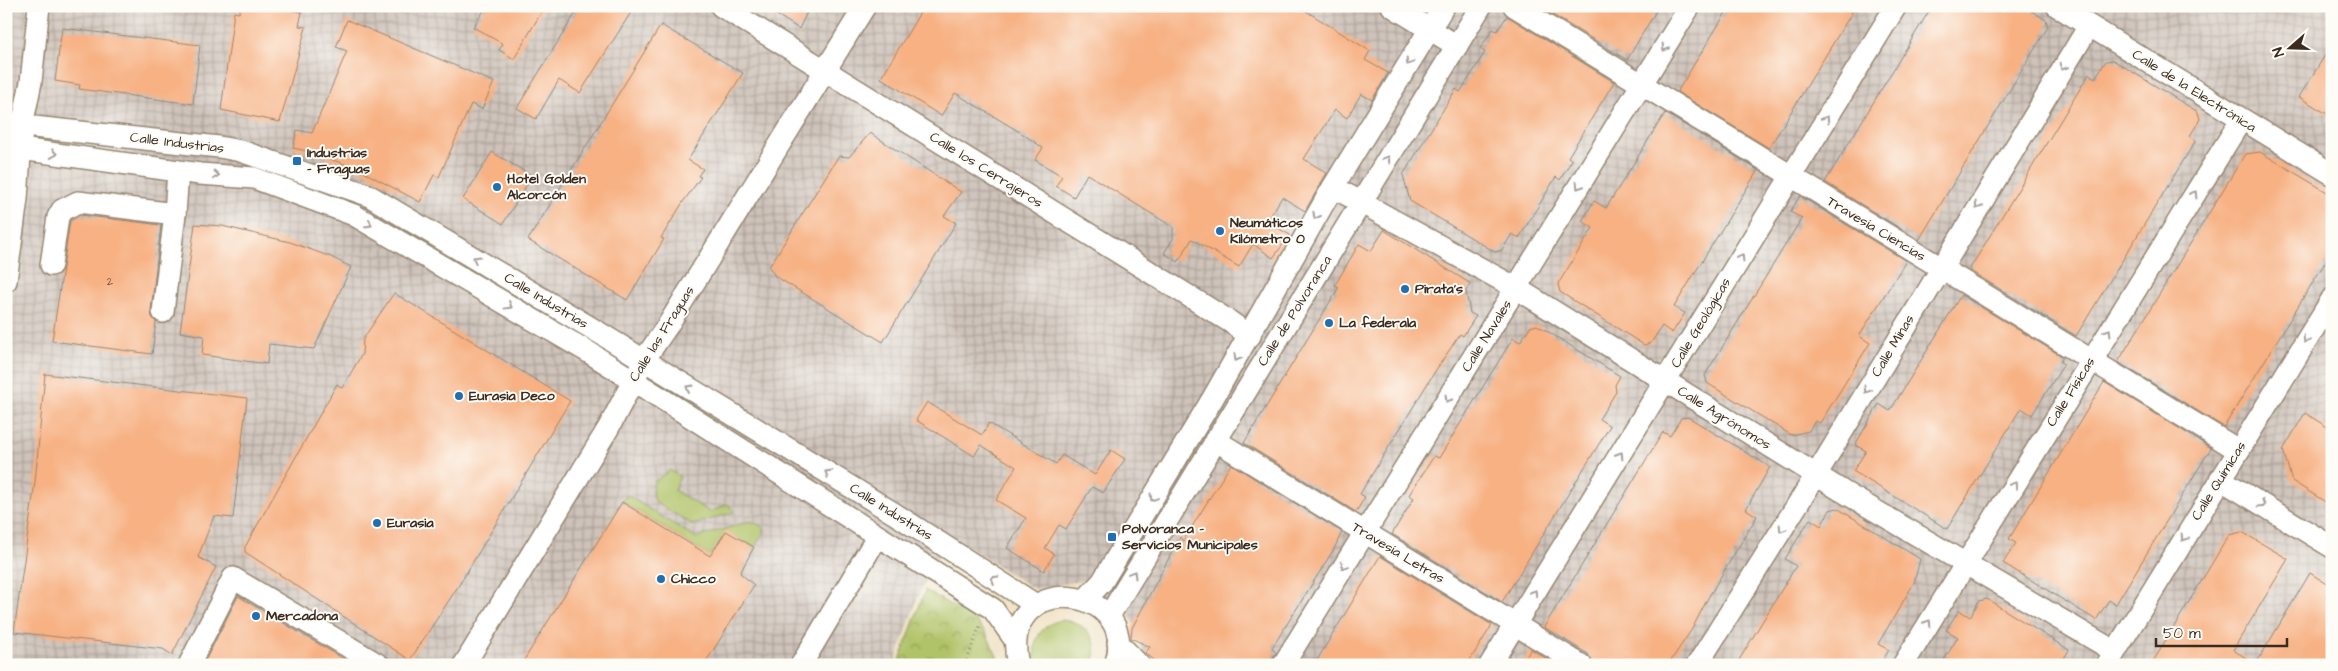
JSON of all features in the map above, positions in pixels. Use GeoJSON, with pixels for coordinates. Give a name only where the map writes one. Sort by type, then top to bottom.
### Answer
{"type":"FeatureCollection","features":[{"type":"Feature","properties":{"kind":"street"},"geometry":{"type":"LineString","coordinates":[[6,281],[14,125],[31,82],[39,6]]}},
{"type":"Feature","properties":{"kind":"street","name":"Calle los Cerrajeros"},"geometry":{"type":"LineString","coordinates":[[721,6],[1229,321],[1250,336]]}},
{"type":"Feature","properties":{"kind":"street","name":"Calle las Fraguas"},"geometry":{"type":"LineString","coordinates":[[464,665],[609,427],[644,360],[673,317],[865,6]]}},
{"type":"Feature","properties":{"kind":"street"},"geometry":{"type":"LineString","coordinates":[[1392,6],[1456,46]]}},
{"type":"Feature","properties":{"kind":"street","name":"Calle de Polvoranca"},"geometry":{"type":"LineString","coordinates":[[1085,600],[1102,582],[1250,336],[1333,187],[1444,6]]}},
{"type":"Feature","properties":{"kind":"street","name":"Calle de Polvoranca"},"geometry":{"type":"LineString","coordinates":[[1109,616],[1481,6]]}},
{"type":"Feature","properties":{"kind":"street","name":"Travesía Ciencias"},"geometry":{"type":"LineString","coordinates":[[1514,6],[2238,450]]}},
{"type":"Feature","properties":{"kind":"street","name":"Calle Navales"},"geometry":{"type":"LineString","coordinates":[[1283,665],[1690,6]]}},
{"type":"Feature","properties":{"kind":"street","name":"Calle Geológicas"},"geometry":{"type":"LineString","coordinates":[[1490,665],[1896,6]]}},
{"type":"Feature","properties":{"kind":"street","name":"Calle de la Electrónica"},"geometry":{"type":"LineString","coordinates":[[2057,6],[2332,174]]}},
{"type":"Feature","properties":{"kind":"street","name":"Calle Minas"},"geometry":{"type":"LineString","coordinates":[[1697,665],[1816,475],[1940,268],[2089,26]]}},
{"type":"Feature","properties":{"kind":"street","name":"Calle Físicas"},"geometry":{"type":"LineString","coordinates":[[1903,665],[2241,120]]}},
{"type":"Feature","properties":{"kind":"street","name":"Calle Industrias"},"geometry":{"type":"LineString","coordinates":[[14,125],[234,150],[368,195],[644,360],[887,509],[1036,605]]}},
{"type":"Feature","properties":{"kind":"street","name":"Calle Industrias"},"geometry":{"type":"LineString","coordinates":[[14,148],[178,171],[254,178],[354,215],[632,380],[993,609],[1015,640]]}},
{"type":"Feature","properties":{"kind":"street"},"geometry":{"type":"LineString","coordinates":[[163,312],[175,214],[178,171]]}},
{"type":"Feature","properties":{"kind":"street","name":"Calle Agrónomos"},"geometry":{"type":"LineString","coordinates":[[1333,187],[1362,201],[1516,288],[1816,475],[1965,564],[2111,658]]}},
{"type":"Feature","properties":{"kind":"street"},"geometry":{"type":"LineString","coordinates":[[51,265],[58,217],[62,210],[78,202],[175,214]]}},
{"type":"Feature","properties":{"kind":"street","name":"Calle Químicas"},"geometry":{"type":"LineString","coordinates":[[2111,658],[2332,299]]}},
{"type":"Feature","properties":{"kind":"street","name":"Travesía Letras"},"geometry":{"type":"LineString","coordinates":[[1215,440],[1581,665]]}},
{"type":"Feature","properties":{"kind":"street"},"geometry":{"type":"LineString","coordinates":[[2220,479],[2332,547]]}},
{"type":"Feature","properties":{"kind":"street"},"geometry":{"type":"LineString","coordinates":[[801,665],[877,537]]}},
{"type":"Feature","properties":{"kind":"street"},"geometry":{"type":"LineString","coordinates":[[189,665],[233,578],[379,665]]}},
{"type":"Feature","properties":{"kind":"street"},"geometry":{"type":"LineString","coordinates":[[1018,665],[1015,640],[1022,622],[1036,605],[1054,597],[1068,596],[1096,605],[1109,616],[1115,628],[1118,643],[1115,665]]}},
{"type":"Feature","properties":{"kind":"street"},"geometry":{"type":"LineString","coordinates":[[1118,643],[1139,665]]}},
{"type":"Feature","properties":{"kind":"path"},"geometry":{"type":"LineString","coordinates":[[965,665],[982,620],[993,609]]}},
{"type":"Feature","properties":{"kind":"shaded area"},"geometry":{"type":"Polygon","coordinates":[[[6,6],[2332,6],[2332,665],[1148,665],[1129,612],[1081,581],[1034,589],[949,535],[920,592],[894,665],[6,665],[6,6]]]}},
{"type":"Feature","properties":{"kind":"green space"},"geometry":{"type":"Polygon","coordinates":[[[670,470],[680,477],[674,490],[710,512],[728,504],[734,512],[693,525],[655,502],[652,490],[654,482],[670,470]]]}},
{"type":"Feature","properties":{"kind":"green space"},"geometry":{"type":"Polygon","coordinates":[[[627,495],[696,538],[750,521],[762,526],[765,531],[754,547],[726,532],[710,556],[622,502],[627,495]]]}},
{"type":"Feature","properties":{"kind":"green space"},"geometry":{"type":"Polygon","coordinates":[[[925,590],[973,618],[986,633],[1001,665],[898,665],[925,590]]]}},
{"type":"Feature","properties":{"kind":"green space"},"geometry":{"type":"Polygon","coordinates":[[[1060,620],[1077,624],[1090,634],[1095,648],[1092,665],[1037,665],[1035,650],[1038,636],[1047,626],[1060,620]]]}},
{"type":"Feature","properties":{"kind":"building"},"geometry":{"type":"Polygon","coordinates":[[[241,6],[278,6],[278,8],[302,12],[299,26],[306,27],[280,122],[221,110],[234,12],[239,13],[241,6]]]}},
{"type":"Feature","properties":{"kind":"building"},"geometry":{"type":"Polygon","coordinates":[[[487,6],[545,6],[514,59],[499,50],[503,44],[473,27],[487,6]]]}},
{"type":"Feature","properties":{"kind":"building"},"geometry":{"type":"Polygon","coordinates":[[[580,6],[635,6],[580,93],[559,80],[536,119],[517,108],[580,6]]]}},
{"type":"Feature","properties":{"kind":"building"},"geometry":{"type":"Polygon","coordinates":[[[763,6],[810,6],[799,29],[763,6]]]}},
{"type":"Feature","properties":{"kind":"building"},"geometry":{"type":"Polygon","coordinates":[[[924,6],[1298,6],[1370,51],[1365,60],[1388,73],[1372,100],[1361,94],[1347,118],[1335,110],[1304,159],[1327,173],[1305,211],[1282,197],[1267,222],[1290,235],[1273,258],[1253,244],[1239,267],[1192,239],[1178,262],[1164,253],[1173,239],[1173,227],[1087,174],[1074,197],[1056,186],[1062,176],[1035,160],[1043,148],[1023,134],[955,93],[941,116],[881,78],[924,6]]]}},
{"type":"Feature","properties":{"kind":"building"},"geometry":{"type":"Polygon","coordinates":[[[1538,6],[1659,6],[1627,60],[1538,6]]]}},
{"type":"Feature","properties":{"kind":"building"},"geometry":{"type":"Polygon","coordinates":[[[1730,6],[1856,6],[1769,148],[1677,92],[1730,6]]]}},
{"type":"Feature","properties":{"kind":"building"},"geometry":{"type":"Polygon","coordinates":[[[1932,6],[2024,6],[2046,20],[2048,27],[1919,240],[1825,182],[1932,6]]]}},
{"type":"Feature","properties":{"kind":"building"},"geometry":{"type":"Polygon","coordinates":[[[1507,16],[1614,82],[1568,157],[1572,160],[1560,180],[1556,177],[1519,238],[1512,234],[1502,250],[1495,252],[1410,201],[1403,175],[1456,89],[1460,92],[1473,72],[1485,52],[1480,49],[1493,29],[1497,31],[1507,16]]]}},
{"type":"Feature","properties":{"kind":"building"},"geometry":{"type":"Polygon","coordinates":[[[347,20],[494,82],[482,109],[471,104],[439,177],[434,175],[420,202],[356,168],[324,157],[325,155],[293,148],[297,130],[312,133],[347,51],[336,47],[347,20]]]}},
{"type":"Feature","properties":{"kind":"building"},"geometry":{"type":"Polygon","coordinates":[[[661,25],[743,73],[688,160],[703,169],[698,176],[701,177],[661,238],[664,239],[627,300],[528,240],[661,25]]]}},
{"type":"Feature","properties":{"kind":"building"},"geometry":{"type":"Polygon","coordinates":[[[62,28],[200,45],[193,104],[79,89],[80,85],[55,81],[62,28]]]}},
{"type":"Feature","properties":{"kind":"building"},"geometry":{"type":"Polygon","coordinates":[[[2332,44],[2332,117],[2299,97],[2332,44]]]}},
{"type":"Feature","properties":{"kind":"building"},"geometry":{"type":"Polygon","coordinates":[[[2113,60],[2198,112],[2200,119],[2190,136],[2196,140],[2076,336],[1969,270],[2089,74],[2095,78],[2106,61],[2113,60]]]}},
{"type":"Feature","properties":{"kind":"building"},"geometry":{"type":"Polygon","coordinates":[[[1665,113],[1758,170],[1674,307],[1685,313],[1672,333],[1662,326],[1651,343],[1644,345],[1560,292],[1558,284],[1593,228],[1582,221],[1594,201],[1606,208],[1665,113]]]}},
{"type":"Feature","properties":{"kind":"building"},"geometry":{"type":"Polygon","coordinates":[[[870,133],[961,192],[944,216],[956,223],[883,342],[775,276],[769,267],[839,156],[849,157],[870,133]]]}},
{"type":"Feature","properties":{"kind":"building","name":"Hotel Golden Alcorcón"},"geometry":{"type":"Polygon","coordinates":[[[492,152],[532,176],[503,224],[463,199],[492,152]]]}},
{"type":"Feature","properties":{"kind":"building"},"geometry":{"type":"Polygon","coordinates":[[[2260,152],[2332,195],[2332,251],[2224,427],[2118,362],[2245,154],[2260,152]]]}},
{"type":"Feature","properties":{"kind":"building"},"geometry":{"type":"Polygon","coordinates":[[[1800,196],[1906,261],[1859,336],[1870,343],[1820,423],[1815,421],[1809,431],[1791,435],[1707,383],[1705,375],[1802,218],[1790,212],[1800,196]]]}},
{"type":"Feature","properties":{"kind":"building"},"geometry":{"type":"Polygon","coordinates":[[[80,215],[161,225],[151,310],[152,317],[156,322],[152,354],[52,341],[70,221],[80,215]]]}},
{"type":"Feature","properties":{"kind":"building"},"geometry":{"type":"Polygon","coordinates":[[[195,224],[222,226],[290,242],[331,257],[351,267],[314,349],[269,344],[267,364],[202,355],[204,336],[180,332],[195,224]]]}},
{"type":"Feature","properties":{"kind":"building"},"geometry":{"type":"Polygon","coordinates":[[[1384,230],[1471,284],[1466,291],[1470,313],[1476,316],[1463,336],[1460,334],[1434,373],[1360,494],[1365,497],[1356,512],[1244,443],[1339,287],[1335,285],[1359,244],[1371,251],[1384,230]]]}},
{"type":"Feature","properties":{"kind":"building","name":"Eurasia"},"geometry":{"type":"Polygon","coordinates":[[[394,293],[570,401],[459,585],[410,660],[245,552],[245,547],[337,384],[342,388],[362,354],[363,339],[394,293]]]}},
{"type":"Feature","properties":{"kind":"building"},"geometry":{"type":"Polygon","coordinates":[[[1961,295],[2063,357],[2060,362],[2064,364],[2032,415],[2021,408],[1947,529],[1853,471],[1866,451],[1855,445],[1879,404],[1890,411],[1961,295]]]}},
{"type":"Feature","properties":{"kind":"building"},"geometry":{"type":"Polygon","coordinates":[[[1537,325],[1620,376],[1615,385],[1616,392],[1599,419],[1610,426],[1502,602],[1392,534],[1414,498],[1409,495],[1434,456],[1439,458],[1513,338],[1520,342],[1530,327],[1537,325]]]}},
{"type":"Feature","properties":{"kind":"building"},"geometry":{"type":"Polygon","coordinates":[[[45,374],[247,398],[233,518],[214,516],[198,557],[216,567],[172,655],[163,649],[14,632],[35,482],[45,374]]]}},
{"type":"Feature","properties":{"kind":"building"},"geometry":{"type":"Polygon","coordinates":[[[2104,382],[2211,448],[2116,604],[2109,600],[2096,620],[2003,563],[2016,543],[2009,539],[2104,382]]]}},
{"type":"Feature","properties":{"kind":"building"},"geometry":{"type":"Polygon","coordinates":[[[927,402],[982,435],[989,423],[1056,464],[1062,455],[1095,475],[1111,450],[1125,459],[1103,493],[1092,487],[1066,529],[1059,525],[1045,548],[1054,554],[1044,571],[1007,548],[1026,518],[996,500],[1016,467],[981,445],[974,456],[916,420],[927,402]]]}},
{"type":"Feature","properties":{"kind":"building"},"geometry":{"type":"Polygon","coordinates":[[[2305,413],[2332,430],[2332,506],[2292,481],[2283,450],[2305,413]]]}},
{"type":"Feature","properties":{"kind":"building"},"geometry":{"type":"Polygon","coordinates":[[[1688,417],[1770,467],[1746,509],[1757,516],[1708,598],[1692,629],[1668,665],[1593,665],[1588,654],[1544,627],[1663,432],[1670,436],[1681,418],[1688,417]]]}},
{"type":"Feature","properties":{"kind":"building"},"geometry":{"type":"Polygon","coordinates":[[[1231,464],[1342,532],[1334,549],[1272,648],[1276,653],[1268,665],[1161,665],[1145,653],[1150,647],[1131,638],[1132,628],[1180,537],[1183,541],[1231,464]]]}},
{"type":"Feature","properties":{"kind":"building","name":"Chicco"},"geometry":{"type":"Polygon","coordinates":[[[622,502],[710,556],[726,531],[754,547],[740,573],[754,585],[704,665],[521,665],[622,502]]]}},
{"type":"Feature","properties":{"kind":"building"},"geometry":{"type":"Polygon","coordinates":[[[1837,508],[1920,559],[1914,583],[1878,644],[1889,650],[1880,665],[1736,665],[1796,566],[1785,559],[1810,519],[1821,526],[1830,510],[1837,508]]]}},
{"type":"Feature","properties":{"kind":"building"},"geometry":{"type":"Polygon","coordinates":[[[2242,532],[2288,559],[2233,650],[2256,664],[2310,573],[2332,587],[2326,598],[2332,602],[2332,665],[2151,665],[2229,535],[2242,532]]]}},
{"type":"Feature","properties":{"kind":"building"},"geometry":{"type":"Polygon","coordinates":[[[1380,556],[1492,625],[1467,665],[1314,665],[1380,556]]]}},
{"type":"Feature","properties":{"kind":"building","name":"Mercadona"},"geometry":{"type":"Polygon","coordinates":[[[238,596],[354,665],[203,665],[238,596]]]}},
{"type":"Feature","properties":{"kind":"building"},"geometry":{"type":"Polygon","coordinates":[[[1987,599],[2069,650],[2060,665],[1941,665],[1958,637],[1946,630],[1959,610],[1970,617],[1979,601],[1987,599]]]}},
{"type":"Feature","properties":{"kind":"building"},"geometry":{"type":"Polygon","coordinates":[[[1531,649],[1557,665],[1521,665],[1531,649]]]}},
{"type":"Feature","properties":{"kind":"place","name":"Industrias - Fraguas"},"geometry":{"type":"Point","coordinates":[297,161]}},
{"type":"Feature","properties":{"kind":"place","name":"Hotel Golden Alcorcón"},"geometry":{"type":"Point","coordinates":[497,187]}},
{"type":"Feature","properties":{"kind":"place","name":"Neumáticos Kilómetro 0"},"geometry":{"type":"Point","coordinates":[1220,231]}},
{"type":"Feature","properties":{"kind":"place","name":"Pirata's"},"geometry":{"type":"Point","coordinates":[1405,289]}},
{"type":"Feature","properties":{"kind":"place","name":"La federala"},"geometry":{"type":"Point","coordinates":[1329,323]}},
{"type":"Feature","properties":{"kind":"place","name":"Eurasia Deco"},"geometry":{"type":"Point","coordinates":[459,396]}},
{"type":"Feature","properties":{"kind":"place","name":"Eurasia"},"geometry":{"type":"Point","coordinates":[377,523]}},
{"type":"Feature","properties":{"kind":"place","name":"Polvoranca - Servicios Municipales"},"geometry":{"type":"Point","coordinates":[1112,537]}},
{"type":"Feature","properties":{"kind":"place","name":"Chicco"},"geometry":{"type":"Point","coordinates":[661,579]}},
{"type":"Feature","properties":{"kind":"place","name":"Mercadona"},"geometry":{"type":"Point","coordinates":[256,616]}}]}
